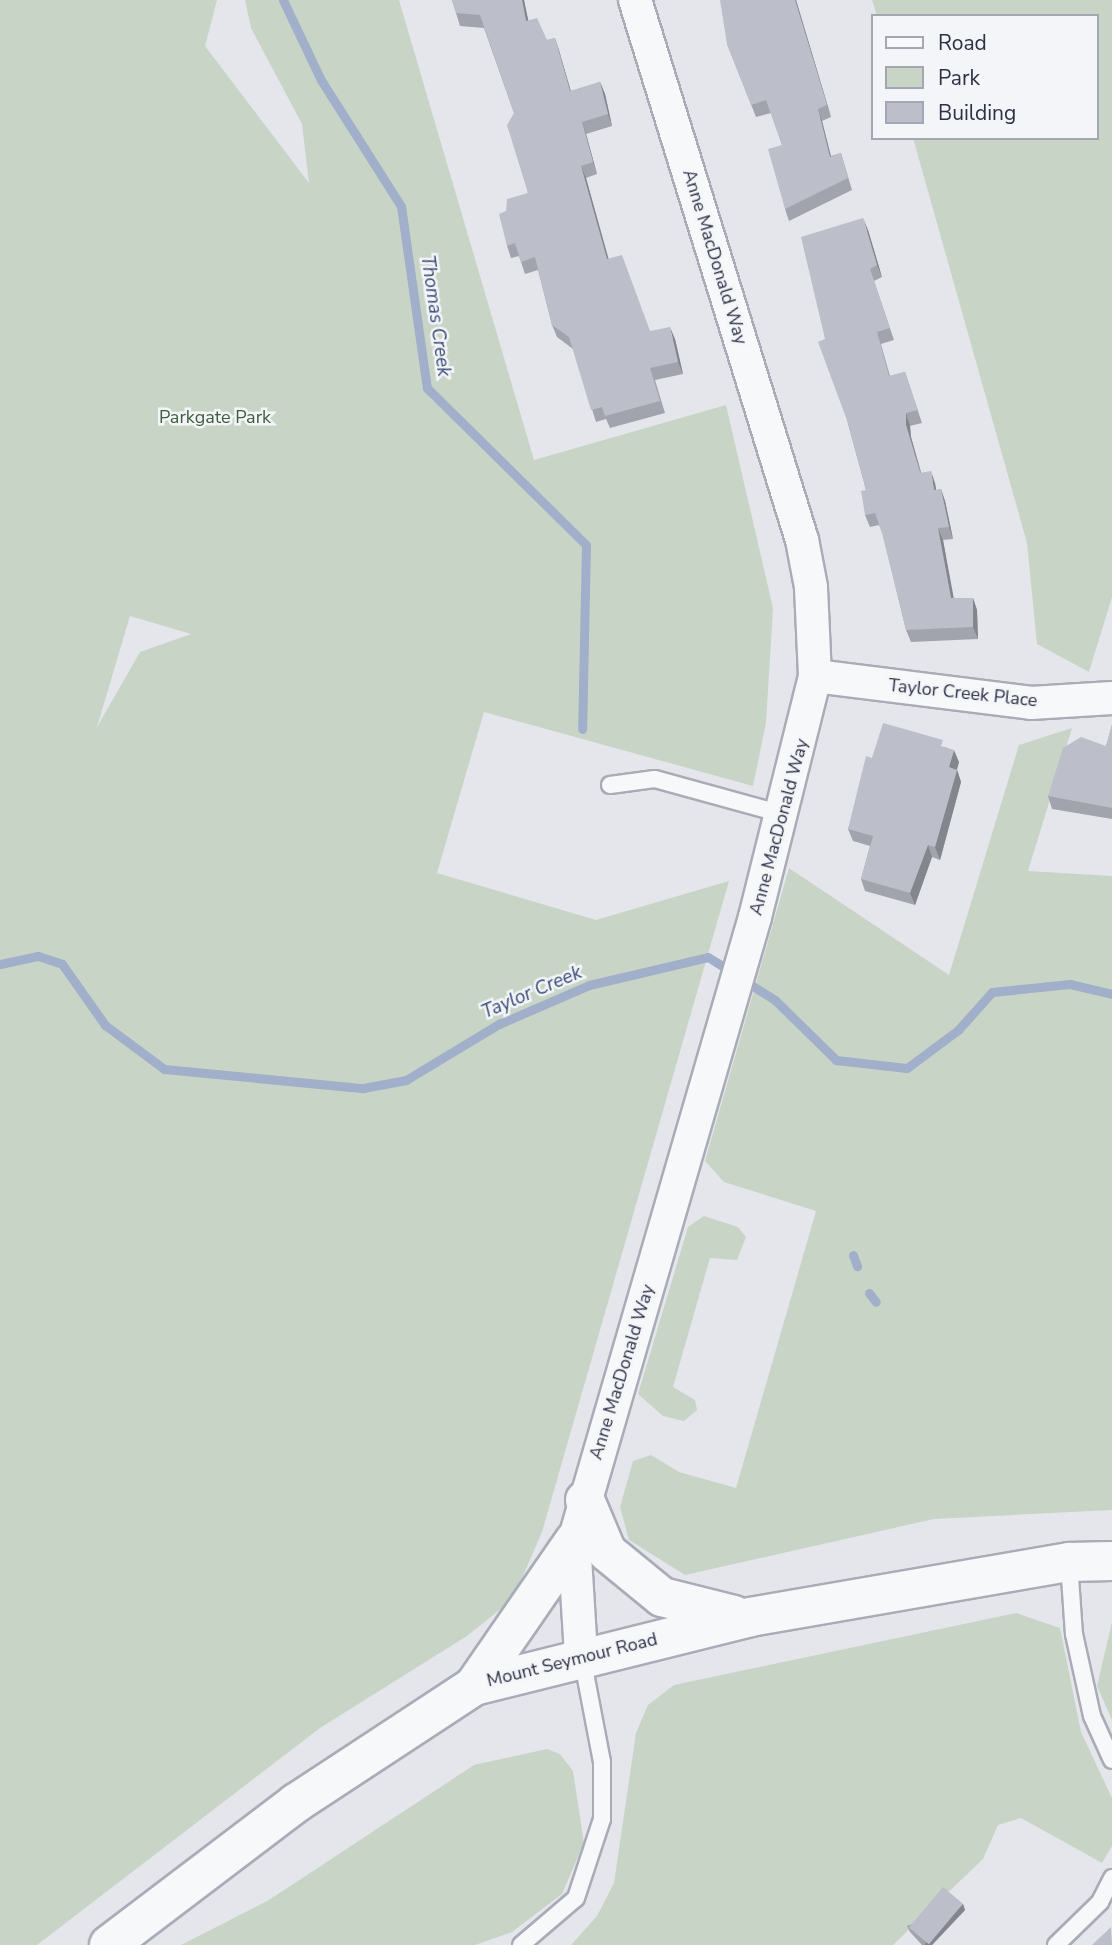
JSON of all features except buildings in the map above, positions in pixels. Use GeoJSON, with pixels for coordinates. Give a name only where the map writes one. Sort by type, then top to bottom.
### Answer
{"type":"FeatureCollection","features":[{"type":"Feature","properties":{"kind":"street","name":"Anne MacDonald Way"},"geometry":{"type":"LineString","coordinates":[[582,1655],[574,1541],[755,917],[815,676],[811,587],[802,540],[635,0]]}},
{"type":"Feature","properties":{"kind":"street","name":"Taylor Creek Place"},"geometry":{"type":"LineString","coordinates":[[815,676],[1031,703],[1112,698]]}},
{"type":"Feature","properties":{"kind":"street"},"geometry":{"type":"LineString","coordinates":[[584,1500],[607,1552],[662,1597],[750,1617]]}},
{"type":"Feature","properties":{"kind":"street"},"geometry":{"type":"LineString","coordinates":[[474,1685],[574,1541]]}},
{"type":"Feature","properties":{"kind":"street","name":"Mount Seymour Road"},"geometry":{"type":"LineString","coordinates":[[109,1945],[296,1802],[474,1685],[582,1655],[750,1617],[1069,1562],[1112,1561]]}},
{"type":"Feature","properties":{"kind":"lane"},"geometry":{"type":"LineString","coordinates":[[610,785],[655,779],[782,814]]}},
{"type":"Feature","properties":{"kind":"lane"},"geometry":{"type":"LineString","coordinates":[[1069,1562],[1074,1634],[1092,1716],[1112,1760]]}},
{"type":"Feature","properties":{"kind":"lane"},"geometry":{"type":"LineString","coordinates":[[521,1945],[576,1898],[602,1819],[602,1762],[582,1655]]}},
{"type":"Feature","properties":{"kind":"lane"},"geometry":{"type":"LineString","coordinates":[[1056,1945],[1100,1902],[1112,1878]]}},
{"type":"Feature","properties":{"kind":"green space","name":"Parkgate Park"},"geometry":{"type":"Polygon","coordinates":[[[0,0],[217,0],[205,46],[309,183],[302,124],[251,28],[245,0],[399,0],[534,460],[726,405],[773,608],[766,723],[753,786],[484,712],[437,873],[596,920],[729,881],[542,1532],[513,1599],[467,1636],[320,1728],[37,1945],[0,1945],[0,0]],[[130,616],[97,727],[140,652],[191,634],[130,616]]]}},
{"type":"Feature","properties":{"kind":"green space"},"geometry":{"type":"Polygon","coordinates":[[[872,0],[1112,0],[1112,597],[1089,672],[1037,644],[1027,543],[914,140],[1098,140],[1098,14],[876,14],[872,0]]]}},
{"type":"Feature","properties":{"kind":"green space"},"geometry":{"type":"Polygon","coordinates":[[[1072,728],[1028,871],[1112,876],[1112,1510],[934,1519],[685,1575],[629,1540],[620,1507],[633,1461],[651,1455],[679,1472],[736,1488],[816,1211],[724,1182],[705,1161],[789,868],[949,975],[1019,745],[1072,728]]]}},
{"type":"Feature","properties":{"kind":"green space"},"geometry":{"type":"Polygon","coordinates":[[[704,1216],[738,1227],[746,1237],[737,1260],[710,1258],[673,1387],[695,1400],[697,1410],[684,1421],[663,1416],[638,1394],[688,1227],[704,1216]]]}},
{"type":"Feature","properties":{"kind":"green space"},"geometry":{"type":"Polygon","coordinates":[[[1016,1613],[1060,1628],[1081,1732],[1112,1798],[1112,1846],[1102,1863],[1021,1818],[998,1825],[983,1859],[893,1945],[571,1945],[597,1916],[614,1883],[636,1733],[648,1705],[674,1685],[1016,1613]]]}},
{"type":"Feature","properties":{"kind":"green space"},"geometry":{"type":"Polygon","coordinates":[[[1112,1622],[1112,1720],[1097,1686],[1112,1622]]]}},
{"type":"Feature","properties":{"kind":"green space"},"geometry":{"type":"Polygon","coordinates":[[[547,1749],[560,1754],[573,1771],[584,1843],[562,1894],[512,1932],[475,1945],[181,1945],[269,1900],[474,1765],[547,1749]]]}},
{"type":"Feature","properties":{"kind":"waterway","name":"Thomas Creek"},"geometry":{"type":"LineString","coordinates":[[283,0],[321,80],[401,206],[427,388],[586,545],[582,729]]}},
{"type":"Feature","properties":{"kind":"waterway","name":"Taylor Creek"},"geometry":{"type":"LineString","coordinates":[[0,964],[38,956],[62,964],[105,1025],[164,1069],[363,1088],[406,1080],[499,1024],[589,985],[708,957],[732,972]]}},
{"type":"Feature","properties":{"kind":"waterway","name":"Taylor Creek"},"geometry":{"type":"LineString","coordinates":[[743,980],[775,1000],[836,1060],[907,1068],[958,1030],[992,992],[1070,984],[1112,994]]}},
{"type":"Feature","properties":{"kind":"waterway"},"geometry":{"type":"LineString","coordinates":[[853,1255],[857,1266]]}},
{"type":"Feature","properties":{"kind":"waterway"},"geometry":{"type":"LineString","coordinates":[[869,1293],[876,1302]]}}]}
